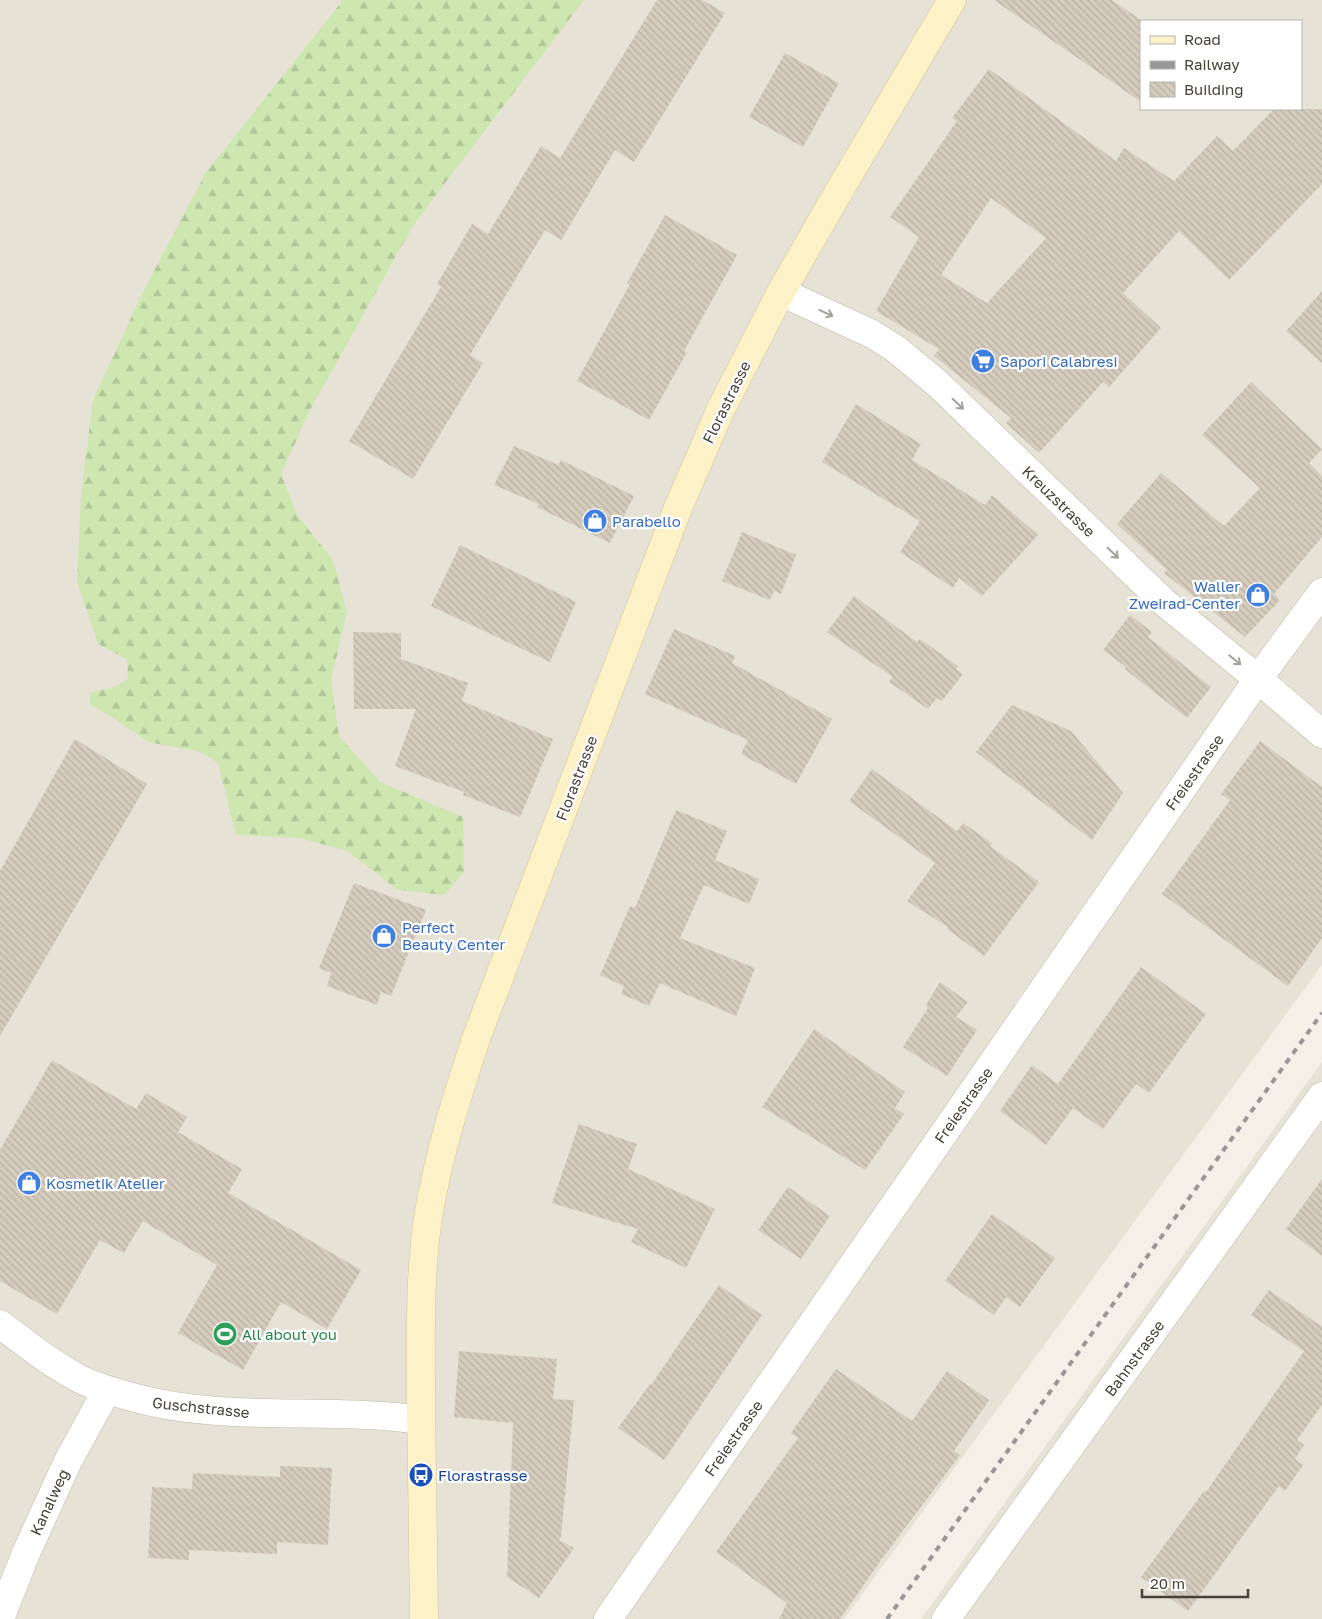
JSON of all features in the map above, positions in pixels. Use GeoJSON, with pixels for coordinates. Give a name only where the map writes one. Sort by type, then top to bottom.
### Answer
{"type":"FeatureCollection","features":[{"type":"Feature","properties":{"kind":"main road","name":"Florastrasse"},"geometry":{"type":"LineString","coordinates":[[424,1619],[420,1302],[428,1220],[435,1178],[451,1114],[477,1036],[686,486],[720,410],[781,292],[952,0]]}},
{"type":"Feature","properties":{"kind":"street","name":"Kreuzstrasse"},"geometry":{"type":"LineString","coordinates":[[781,292],[872,334],[896,349],[938,384],[1165,603],[1322,734]]}},
{"type":"Feature","properties":{"kind":"street","name":"Freiestrasse"},"geometry":{"type":"LineString","coordinates":[[608,1619],[1258,679],[1322,592]]}},
{"type":"Feature","properties":{"kind":"street","name":"Bahnstrasse"},"geometry":{"type":"LineString","coordinates":[[946,1619],[1322,1096]]}},
{"type":"Feature","properties":{"kind":"street","name":"Guschstrasse"},"geometry":{"type":"LineString","coordinates":[[0,1324],[48,1360],[79,1379],[144,1401],[182,1408],[231,1412],[388,1415],[421,1420]]}},
{"type":"Feature","properties":{"kind":"street","name":"Kanalweg"},"geometry":{"type":"LineString","coordinates":[[0,1618],[26,1554],[68,1461],[107,1390]]}},
{"type":"Feature","properties":{"kind":"shaded area"},"geometry":{"type":"Polygon","coordinates":[[[0,0],[1322,0],[1322,965],[844,1619],[0,1619],[0,0]]]}},
{"type":"Feature","properties":{"kind":"shaded area"},"geometry":{"type":"Polygon","coordinates":[[[1322,1062],[1322,1619],[921,1619],[1322,1062]]]}},
{"type":"Feature","properties":{"kind":"green space"},"geometry":{"type":"Polygon","coordinates":[[[343,0],[584,0],[414,224],[310,410],[281,474],[297,515],[333,560],[347,612],[331,680],[339,736],[380,782],[463,817],[464,872],[444,895],[398,890],[347,851],[300,838],[236,835],[218,763],[200,752],[148,742],[90,704],[90,693],[114,687],[128,679],[127,659],[98,644],[77,582],[81,494],[93,400],[142,294],[205,174],[343,0]]]}},
{"type":"Feature","properties":{"kind":"building"},"geometry":{"type":"Polygon","coordinates":[[[657,0],[702,0],[725,13],[634,162],[615,150],[561,240],[545,230],[470,355],[483,363],[413,479],[349,441],[441,287],[437,284],[472,224],[488,234],[541,146],[560,158],[657,0]]]}},
{"type":"Feature","properties":{"kind":"building"},"geometry":{"type":"Polygon","coordinates":[[[994,0],[1112,0],[1141,20],[1140,101],[994,0]]]}},
{"type":"Feature","properties":{"kind":"building"},"geometry":{"type":"Polygon","coordinates":[[[785,53],[839,83],[803,147],[749,117],[785,53]]]}},
{"type":"Feature","properties":{"kind":"building"},"geometry":{"type":"Polygon","coordinates":[[[989,69],[1116,161],[1124,148],[1174,181],[1217,136],[1233,151],[1273,110],[1322,109],[1322,184],[1229,280],[1179,231],[1123,293],[1161,328],[1109,387],[1103,382],[1039,453],[1006,423],[1011,418],[934,356],[939,349],[876,311],[919,237],[890,217],[957,121],[952,118],[989,69]],[[991,198],[941,275],[987,303],[1046,238],[991,198]]]}},
{"type":"Feature","properties":{"kind":"building"},"geometry":{"type":"Polygon","coordinates":[[[665,215],[737,255],[684,351],[687,352],[649,420],[577,381],[630,284],[627,283],[665,215]]]}},
{"type":"Feature","properties":{"kind":"building"},"geometry":{"type":"Polygon","coordinates":[[[1322,291],[1322,363],[1286,331],[1322,291]]]}},
{"type":"Feature","properties":{"kind":"building"},"geometry":{"type":"Polygon","coordinates":[[[1251,382],[1322,449],[1309,463],[1322,476],[1322,537],[1274,594],[1280,600],[1245,637],[1164,573],[1167,570],[1117,524],[1161,473],[1224,526],[1260,488],[1202,435],[1251,382]]]}},
{"type":"Feature","properties":{"kind":"building"},"geometry":{"type":"Polygon","coordinates":[[[856,404],[921,444],[912,460],[985,505],[992,495],[1038,535],[982,596],[959,578],[953,588],[900,552],[920,521],[822,462],[856,404]]]}},
{"type":"Feature","properties":{"kind":"building"},"geometry":{"type":"Polygon","coordinates":[[[514,446],[558,465],[561,460],[634,496],[610,543],[537,507],[539,504],[494,485],[514,446]]]}},
{"type":"Feature","properties":{"kind":"building"},"geometry":{"type":"Polygon","coordinates":[[[742,532],[796,555],[781,594],[774,591],[770,600],[722,581],[742,532]]]}},
{"type":"Feature","properties":{"kind":"building"},"geometry":{"type":"Polygon","coordinates":[[[460,545],[576,602],[550,662],[431,606],[460,545]]]}},
{"type":"Feature","properties":{"kind":"building"},"geometry":{"type":"Polygon","coordinates":[[[854,596],[917,642],[920,639],[958,666],[956,669],[963,674],[942,701],[937,698],[928,709],[889,682],[893,677],[827,632],[854,596]]]}},
{"type":"Feature","properties":{"kind":"building"},"geometry":{"type":"Polygon","coordinates":[[[1130,615],[1152,632],[1148,637],[1211,687],[1187,718],[1103,650],[1130,615]]]}},
{"type":"Feature","properties":{"kind":"building"},"geometry":{"type":"Polygon","coordinates":[[[674,629],[735,656],[732,663],[832,719],[796,784],[741,754],[748,740],[645,694],[674,629]]]}},
{"type":"Feature","properties":{"kind":"building"},"geometry":{"type":"Polygon","coordinates":[[[353,632],[401,633],[401,659],[468,683],[462,701],[553,739],[520,817],[463,795],[464,792],[395,766],[416,709],[354,709],[353,632]]]}},
{"type":"Feature","properties":{"kind":"building"},"geometry":{"type":"Polygon","coordinates":[[[1012,705],[1071,731],[1123,793],[1092,840],[976,752],[1012,705]]]}},
{"type":"Feature","properties":{"kind":"building"},"geometry":{"type":"Polygon","coordinates":[[[75,739],[147,784],[0,1036],[0,871],[75,739]]]}},
{"type":"Feature","properties":{"kind":"building"},"geometry":{"type":"Polygon","coordinates":[[[1260,741],[1322,787],[1322,938],[1288,986],[1162,894],[1230,800],[1221,794],[1260,741]]]}},
{"type":"Feature","properties":{"kind":"building"},"geometry":{"type":"Polygon","coordinates":[[[872,769],[957,831],[963,823],[992,843],[990,846],[1039,882],[984,956],[947,929],[948,927],[907,901],[935,863],[849,801],[872,769]]]}},
{"type":"Feature","properties":{"kind":"building"},"geometry":{"type":"Polygon","coordinates":[[[676,810],[727,831],[715,860],[759,879],[749,904],[704,885],[680,938],[755,968],[736,1016],[660,983],[649,1006],[621,994],[624,986],[600,975],[630,906],[635,908],[676,810]]]}},
{"type":"Feature","properties":{"kind":"building"},"geometry":{"type":"Polygon","coordinates":[[[354,883],[426,910],[391,996],[381,992],[377,1005],[327,986],[331,973],[319,968],[354,883]]]}},
{"type":"Feature","properties":{"kind":"building"},"geometry":{"type":"Polygon","coordinates":[[[1141,967],[1206,1014],[1149,1093],[1136,1084],[1103,1129],[1073,1108],[1046,1145],[1000,1111],[1032,1065],[1058,1084],[1141,967]]]}},
{"type":"Feature","properties":{"kind":"building"},"geometry":{"type":"Polygon","coordinates":[[[940,982],[968,1002],[956,1017],[977,1030],[947,1076],[903,1047],[928,1008],[926,1005],[940,982]]]}},
{"type":"Feature","properties":{"kind":"building"},"geometry":{"type":"Polygon","coordinates":[[[814,1029],[905,1092],[895,1108],[904,1114],[865,1170],[762,1107],[814,1029]]]}},
{"type":"Feature","properties":{"kind":"building"},"geometry":{"type":"Polygon","coordinates":[[[52,1060],[136,1109],[146,1093],[187,1117],[178,1132],[242,1169],[228,1193],[361,1270],[327,1329],[281,1302],[243,1370],[178,1333],[217,1265],[143,1221],[124,1253],[100,1240],[57,1314],[0,1281],[0,1150],[52,1060]]]}},
{"type":"Feature","properties":{"kind":"building"},"geometry":{"type":"Polygon","coordinates":[[[579,1124],[637,1144],[628,1169],[715,1209],[686,1268],[631,1242],[638,1229],[552,1203],[579,1124]]]}},
{"type":"Feature","properties":{"kind":"building"},"geometry":{"type":"Polygon","coordinates":[[[1322,1179],[1322,1256],[1286,1229],[1322,1179]]]}},
{"type":"Feature","properties":{"kind":"building"},"geometry":{"type":"Polygon","coordinates":[[[788,1187],[830,1216],[801,1259],[758,1230],[788,1187]]]}},
{"type":"Feature","properties":{"kind":"building"},"geometry":{"type":"Polygon","coordinates":[[[992,1214],[1055,1258],[1020,1307],[1006,1297],[994,1315],[945,1281],[992,1214]]]}},
{"type":"Feature","properties":{"kind":"building"},"geometry":{"type":"Polygon","coordinates":[[[719,1285],[762,1315],[664,1460],[618,1428],[651,1385],[719,1285]]]}},
{"type":"Feature","properties":{"kind":"building"},"geometry":{"type":"Polygon","coordinates":[[[1269,1290],[1322,1325],[1322,1405],[1297,1440],[1304,1445],[1295,1459],[1303,1465],[1285,1491],[1279,1486],[1188,1611],[1141,1577],[1204,1491],[1206,1492],[1304,1351],[1251,1315],[1269,1290]]]}},
{"type":"Feature","properties":{"kind":"building"},"geometry":{"type":"Polygon","coordinates":[[[459,1351],[557,1359],[553,1399],[574,1400],[561,1537],[559,1540],[574,1548],[539,1598],[507,1577],[513,1423],[454,1417],[459,1351]]]}},
{"type":"Feature","properties":{"kind":"building"},"geometry":{"type":"Polygon","coordinates":[[[836,1369],[912,1421],[947,1371],[989,1400],[954,1451],[960,1455],[881,1560],[840,1619],[779,1619],[787,1603],[716,1552],[798,1438],[791,1433],[836,1369]]]}},
{"type":"Feature","properties":{"kind":"building"},"geometry":{"type":"Polygon","coordinates":[[[280,1466],[332,1468],[328,1545],[277,1542],[277,1554],[189,1550],[189,1560],[148,1558],[152,1487],[192,1489],[193,1473],[280,1477],[280,1466]]]}},
{"type":"Feature","properties":{"kind":"railway"},"geometry":{"type":"LineString","coordinates":[[887,1619],[1322,1013]]}},
{"type":"Feature","properties":{"kind":"place","name":"Sapori Calabresi"},"geometry":{"type":"Point","coordinates":[983,361]}},
{"type":"Feature","properties":{"kind":"place","name":"Parabello"},"geometry":{"type":"Point","coordinates":[595,521]}},
{"type":"Feature","properties":{"kind":"place","name":"Waller Zweirad-Center"},"geometry":{"type":"Point","coordinates":[1258,595]}},
{"type":"Feature","properties":{"kind":"place","name":"Perfect Beauty Center"},"geometry":{"type":"Point","coordinates":[384,936]}},
{"type":"Feature","properties":{"kind":"place","name":"Kosmetik Atelier"},"geometry":{"type":"Point","coordinates":[29,1183]}},
{"type":"Feature","properties":{"kind":"place","name":"All about you"},"geometry":{"type":"Point","coordinates":[225,1334]}},
{"type":"Feature","properties":{"kind":"place","name":"Florastrasse"},"geometry":{"type":"Point","coordinates":[421,1475]}}]}
